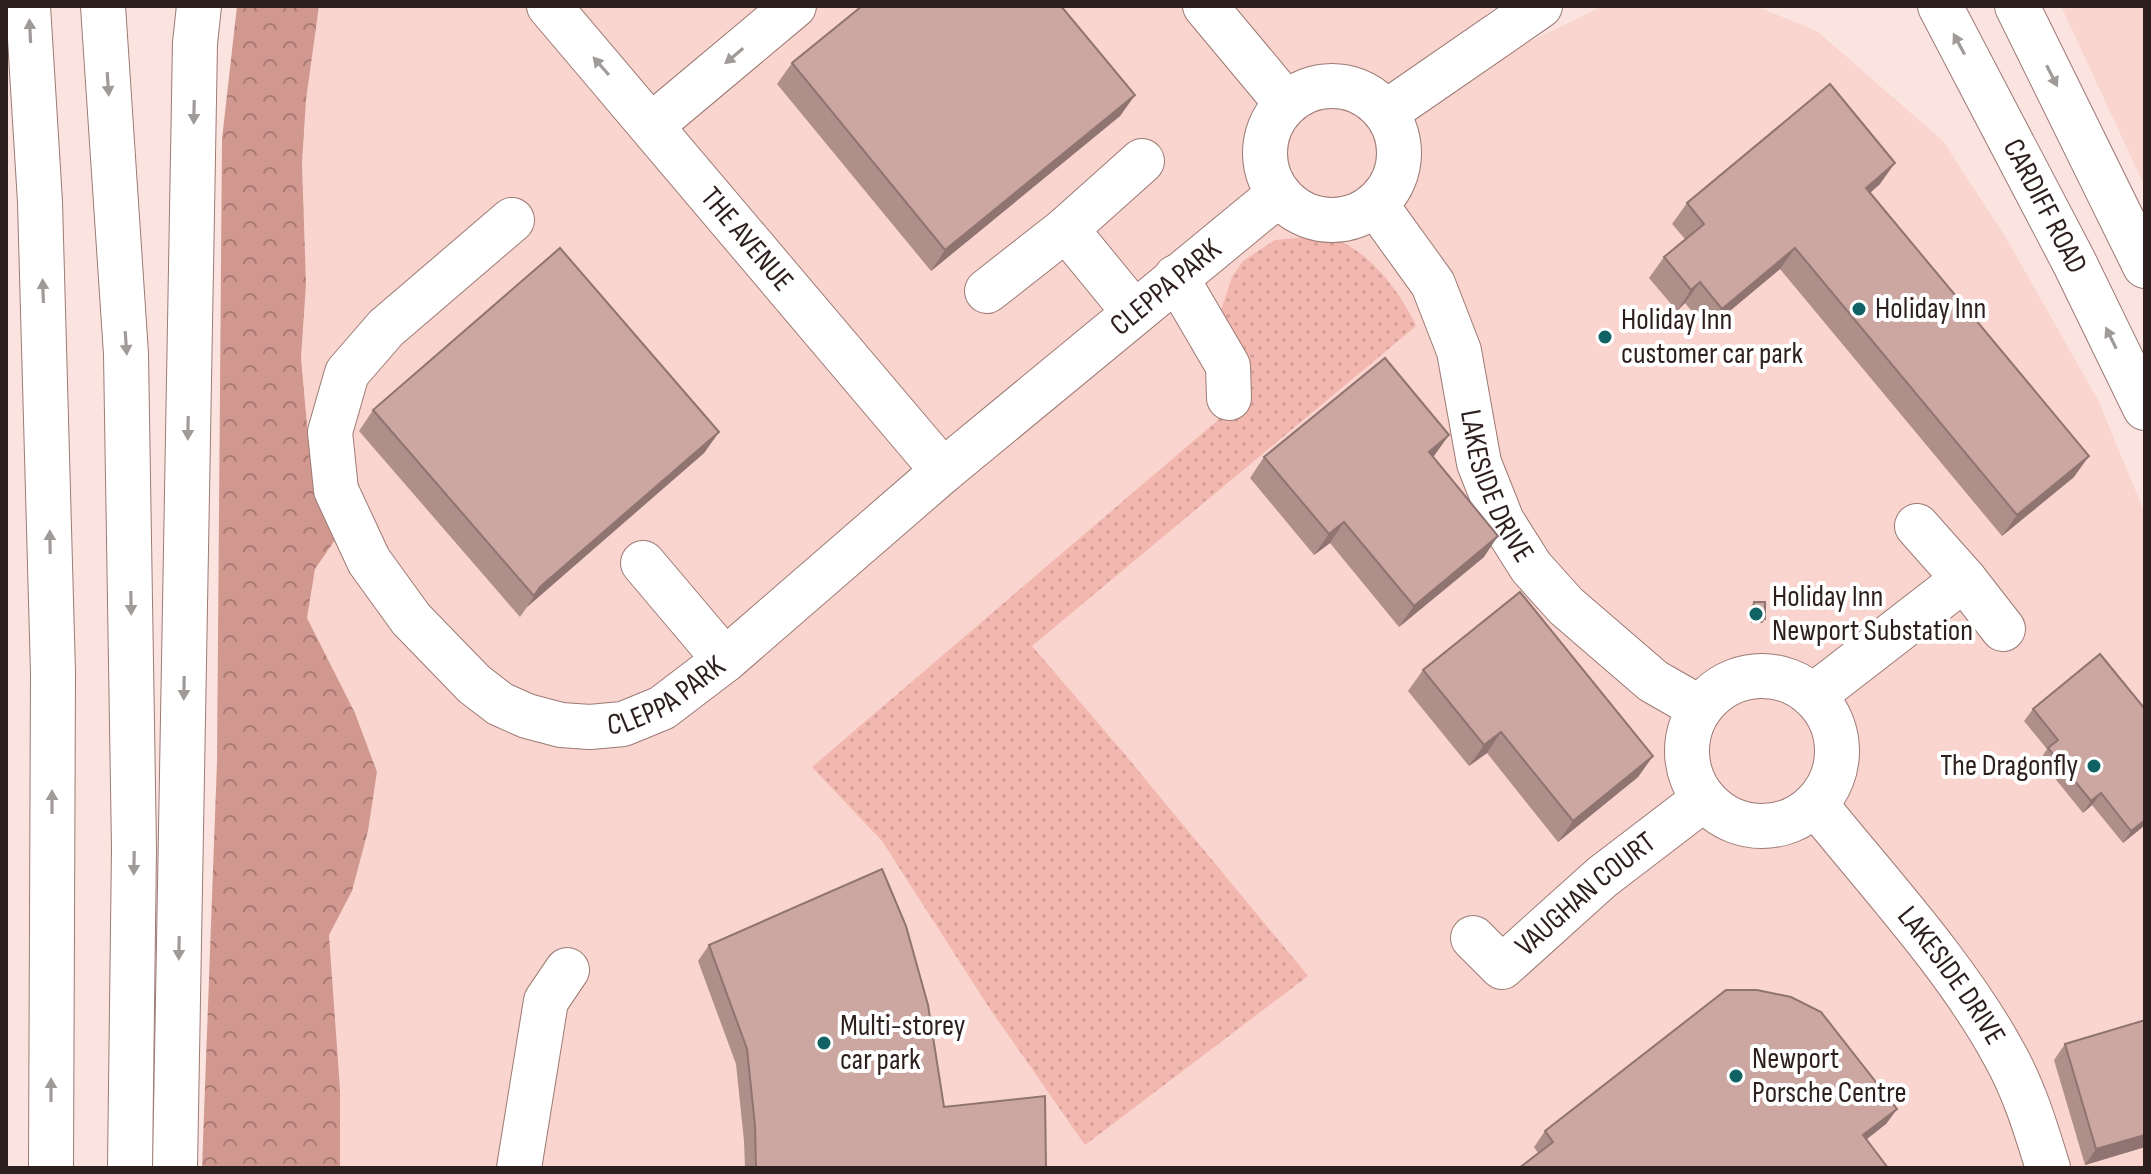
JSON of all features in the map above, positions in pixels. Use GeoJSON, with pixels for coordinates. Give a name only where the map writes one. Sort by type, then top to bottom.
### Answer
{"type":"FeatureCollection","features":[{"type":"Feature","properties":{"kind":"main road"},"geometry":{"type":"LineString","coordinates":[[28,6],[40,202],[53,658],[51,1168]]}},
{"type":"Feature","properties":{"kind":"main road"},"geometry":{"type":"LineString","coordinates":[[103,6],[127,370],[134,848],[130,1168]]}},
{"type":"Feature","properties":{"kind":"main road"},"geometry":{"type":"LineString","coordinates":[[175,1168],[195,43],[199,6]]}},
{"type":"Feature","properties":{"kind":"main road","name":"THE AVENUE"},"geometry":{"type":"LineString","coordinates":[[549,6],[943,471]]}},
{"type":"Feature","properties":{"kind":"main road"},"geometry":{"type":"LineString","coordinates":[[652,125],[794,6]]}},
{"type":"Feature","properties":{"kind":"main road"},"geometry":{"type":"LineString","coordinates":[[1205,6],[1286,103]]}},
{"type":"Feature","properties":{"kind":"main road"},"geometry":{"type":"LineString","coordinates":[[1388,111],[1540,6]]}},
{"type":"Feature","properties":{"kind":"main road","name":"CARDIFF ROAD"},"geometry":{"type":"LineString","coordinates":[[1940,6],[2074,262],[2145,408]]}},
{"type":"Feature","properties":{"kind":"main road","name":"CARDIFF ROAD"},"geometry":{"type":"LineString","coordinates":[[2017,6],[2145,266]]}},
{"type":"Feature","properties":{"kind":"main road"},"geometry":{"type":"LineString","coordinates":[[1332,85],[1367,95],[1388,111],[1396,131],[1399,154],[1396,175],[1376,205],[1355,216],[1335,220],[1309,216],[1288,205],[1267,174],[1264,150],[1276,115],[1286,103],[1309,90],[1332,85]]}},
{"type":"Feature","properties":{"kind":"main road"},"geometry":{"type":"LineString","coordinates":[[987,291],[1066,229],[1142,161]]}},
{"type":"Feature","properties":{"kind":"main road","name":"CLEPPA PARK"},"geometry":{"type":"LineString","coordinates":[[512,220],[386,328],[347,373],[330,432],[336,490],[369,561],[411,619],[474,684],[500,704],[527,716],[561,725],[590,727],[623,724],[662,708],[725,660],[943,471],[1279,194]]}},
{"type":"Feature","properties":{"kind":"main road","name":"LAKESIDE DRIVE"},"geometry":{"type":"LineString","coordinates":[[1376,205],[1433,284],[1459,351],[1479,463],[1502,521],[1531,567],[1566,606],[1630,662],[1653,681],[1700,708]]}},
{"type":"Feature","properties":{"kind":"main road"},"geometry":{"type":"LineString","coordinates":[[1066,229],[1134,312]]}},
{"type":"Feature","properties":{"kind":"main road"},"geometry":{"type":"LineString","coordinates":[[1176,277],[1228,366],[1229,398]]}},
{"type":"Feature","properties":{"kind":"main road"},"geometry":{"type":"LineString","coordinates":[[1917,526],[2003,629]]}},
{"type":"Feature","properties":{"kind":"main road"},"geometry":{"type":"LineString","coordinates":[[643,563],[725,660]]}},
{"type":"Feature","properties":{"kind":"main road"},"geometry":{"type":"LineString","coordinates":[[1813,696],[1964,579]]}},
{"type":"Feature","properties":{"kind":"main road"},"geometry":{"type":"LineString","coordinates":[[1765,675],[1801,686],[1813,696],[1823,705],[1835,728],[1838,749],[1834,775],[1816,805],[1790,821],[1764,827],[1742,824],[1709,805],[1697,790],[1689,770],[1687,743],[1690,728],[1700,708],[1713,693],[1736,680],[1765,675]]}},
{"type":"Feature","properties":{"kind":"main road","name":"VAUGHAN COURT"},"geometry":{"type":"LineString","coordinates":[[1473,938],[1502,967],[1602,877],[1704,799]]}},
{"type":"Feature","properties":{"kind":"main road","name":"LAKESIDE DRIVE"},"geometry":{"type":"LineString","coordinates":[[1816,805],[1961,987],[2005,1054],[2029,1108],[2048,1168]]}},
{"type":"Feature","properties":{"kind":"main road"},"geometry":{"type":"LineString","coordinates":[[519,1168],[546,1001],[567,970]]}},
{"type":"Feature","properties":{"kind":"shaded area"},"geometry":{"type":"Polygon","coordinates":[[[319,6],[1495,6],[1391,109],[1603,6],[1755,6],[1817,31],[1943,141],[2006,238],[2098,400],[2145,513],[2145,1168],[340,1168],[340,1089],[329,935],[352,891],[368,832],[377,772],[355,713],[307,618],[315,569],[338,534],[308,436],[301,358],[306,284],[302,163],[306,100],[319,6]]]}},
{"type":"Feature","properties":{"kind":"shaded area"},"geometry":{"type":"Polygon","coordinates":[[[2061,6],[2145,6],[2145,187],[2061,6]]]}},
{"type":"Feature","properties":{"kind":"shaded area"},"geometry":{"type":"Polygon","coordinates":[[[1307,237],[1339,241],[1363,255],[1403,301],[1416,326],[1032,646],[1308,976],[1085,1145],[988,1006],[882,841],[812,767],[1239,402],[1217,322],[1232,277],[1243,261],[1275,240],[1307,237]]]}},
{"type":"Feature","properties":{"kind":"green space"},"geometry":{"type":"Polygon","coordinates":[[[237,6],[319,6],[306,100],[302,163],[306,284],[301,358],[308,436],[339,534],[315,569],[307,618],[355,713],[377,772],[368,831],[352,891],[329,935],[340,1089],[340,1168],[202,1168],[217,762],[222,139],[237,6]]]}},
{"type":"Feature","properties":{"kind":"building"},"geometry":{"type":"Polygon","coordinates":[[[862,6],[1061,6],[1135,95],[945,250],[792,63],[862,6]]]}},
{"type":"Feature","properties":{"kind":"building"},"geometry":{"type":"Polygon","coordinates":[[[1830,84],[1895,163],[1866,188],[2089,456],[2017,515],[1795,248],[1722,309],[1700,282],[1691,290],[1664,257],[1704,224],[1687,203],[1830,84]]]}},
{"type":"Feature","properties":{"kind":"building"},"geometry":{"type":"Polygon","coordinates":[[[560,248],[719,432],[540,587],[534,596],[373,410],[560,248]]]}},
{"type":"Feature","properties":{"kind":"building"},"geometry":{"type":"Polygon","coordinates":[[[1385,358],[1449,435],[1429,452],[1498,536],[1414,606],[1344,522],[1329,534],[1264,457],[1385,358]]]}},
{"type":"Feature","properties":{"kind":"building"},"geometry":{"type":"Polygon","coordinates":[[[1520,592],[1653,756],[1573,821],[1501,732],[1484,745],[1423,670],[1520,592]]]}},
{"type":"Feature","properties":{"kind":"building"},"geometry":{"type":"Polygon","coordinates":[[[1754,602],[1765,602],[1765,619],[1754,619],[1754,602]]]}},
{"type":"Feature","properties":{"kind":"building"},"geometry":{"type":"Polygon","coordinates":[[[2100,654],[2145,709],[2145,820],[2131,831],[2101,793],[2091,801],[2048,748],[2058,740],[2033,709],[2100,654]]]}},
{"type":"Feature","properties":{"kind":"building","name":"Multi-storey car park"},"geometry":{"type":"Polygon","coordinates":[[[882,869],[906,926],[928,1005],[944,1107],[1045,1096],[1046,1168],[756,1168],[747,1049],[709,945],[882,869]]]}},
{"type":"Feature","properties":{"kind":"building","name":"Newport Porsche Centre"},"geometry":{"type":"Polygon","coordinates":[[[1726,990],[1757,990],[1791,997],[1821,1012],[1897,1109],[1863,1135],[1888,1168],[1519,1168],[1553,1142],[1545,1131],[1726,990]]]}},
{"type":"Feature","properties":{"kind":"building"},"geometry":{"type":"Polygon","coordinates":[[[2145,1020],[2145,1135],[2096,1149],[2065,1044],[2145,1020]]]}},
{"type":"Feature","properties":{"kind":"place","name":"Holiday Inn"},"geometry":{"type":"Point","coordinates":[1859,309]}},
{"type":"Feature","properties":{"kind":"place","name":"Holiday Inn customer car park"},"geometry":{"type":"Point","coordinates":[1605,337]}},
{"type":"Feature","properties":{"kind":"place","name":"Holiday Inn Newport Substation"},"geometry":{"type":"Point","coordinates":[1756,614]}},
{"type":"Feature","properties":{"kind":"place","name":"The Dragonfly"},"geometry":{"type":"Point","coordinates":[2094,766]}},
{"type":"Feature","properties":{"kind":"place","name":"Multi-storey car park"},"geometry":{"type":"Point","coordinates":[824,1043]}},
{"type":"Feature","properties":{"kind":"place","name":"Newport Porsche Centre"},"geometry":{"type":"Point","coordinates":[1736,1076]}}]}
